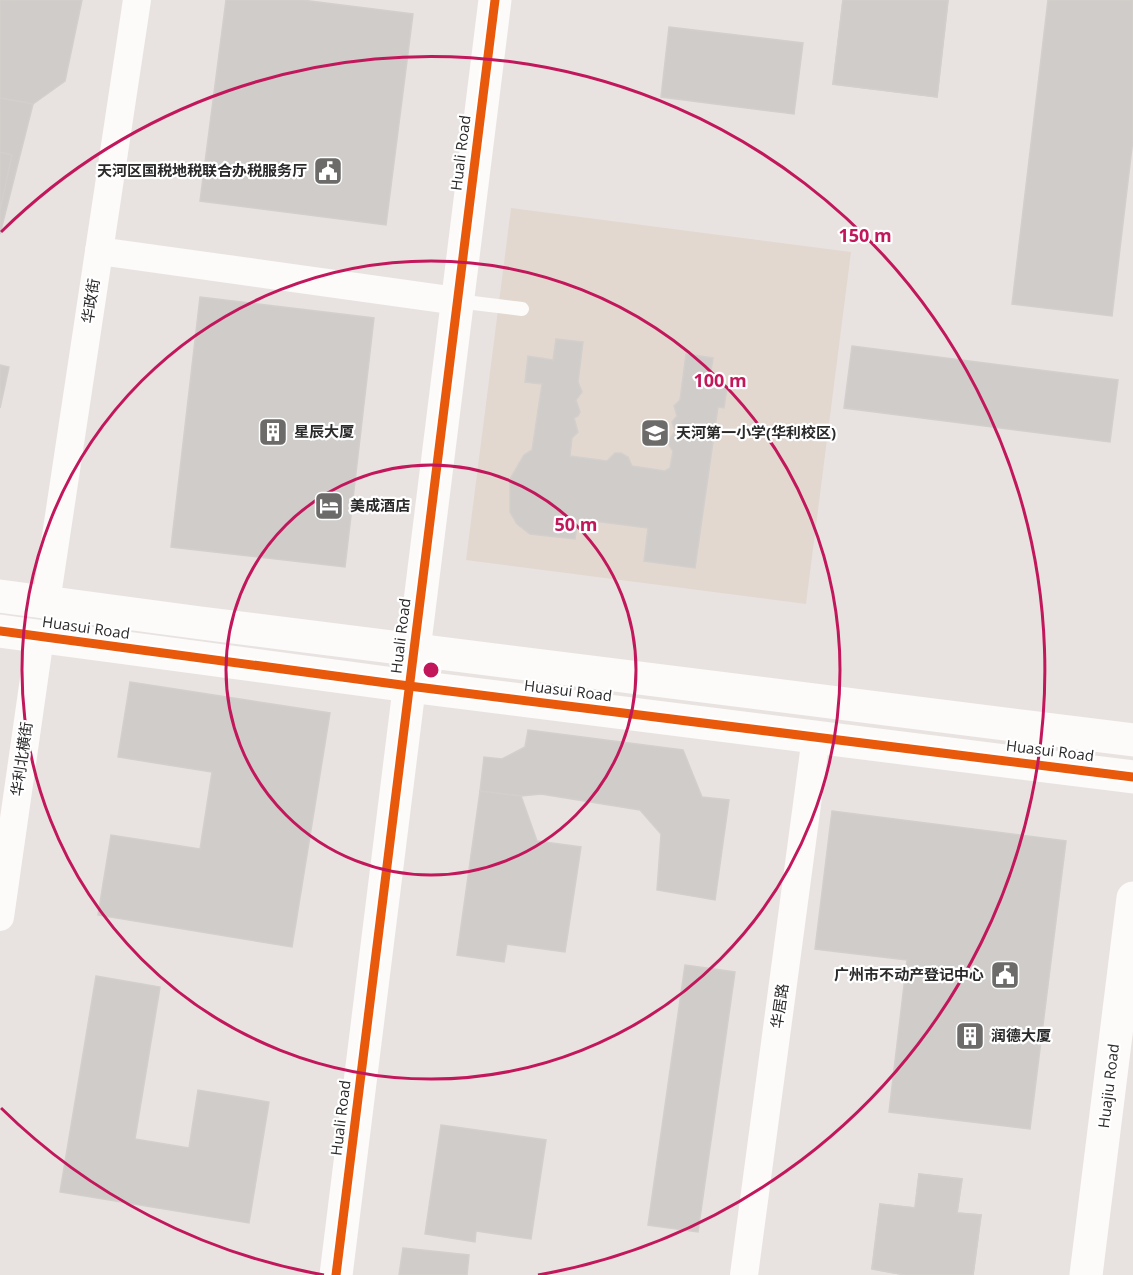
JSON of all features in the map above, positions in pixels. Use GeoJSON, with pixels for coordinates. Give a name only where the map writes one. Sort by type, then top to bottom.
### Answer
{"type":"FeatureCollection","features":[{"type":"Feature","properties":{"kind":"street","name":"华政街"},"geometry":{"type":"LineString","coordinates":[[46,602],[137,0]]}},
{"type":"Feature","properties":{"kind":"street","name":"Huali Road"},"geometry":{"type":"LineString","coordinates":[[336,1275],[495,0]]}},
{"type":"Feature","properties":{"kind":"street"},"geometry":{"type":"LineString","coordinates":[[99,251],[457,301]]}},
{"type":"Feature","properties":{"kind":"street","name":"Huasui Road"},"geometry":{"type":"LineString","coordinates":[[0,596],[1133,740]]}},
{"type":"Feature","properties":{"kind":"street","name":"Huasui Road"},"geometry":{"type":"LineString","coordinates":[[0,631],[409,686],[1133,777]]}},
{"type":"Feature","properties":{"kind":"street","name":"华利北横街"},"geometry":{"type":"LineString","coordinates":[[0,917],[40,637]]}},
{"type":"Feature","properties":{"kind":"street","name":"华居路"},"geometry":{"type":"LineString","coordinates":[[744,1275],[816,737]]}},
{"type":"Feature","properties":{"kind":"street","name":"Huajiu Road"},"geometry":{"type":"LineString","coordinates":[[1086,1275],[1133,897]]}},
{"type":"Feature","properties":{"kind":"lane"},"geometry":{"type":"LineString","coordinates":[[457,301],[522,309]]}},
{"type":"Feature","properties":{"kind":"shaded area","name":"天河第一小学(华利校区)"},"geometry":{"type":"Polygon","coordinates":[[[511,208],[851,252],[806,604],[466,560],[511,208]]]}},
{"type":"Feature","properties":{"kind":"building"},"geometry":{"type":"Polygon","coordinates":[[[0,0],[82,0],[65,81],[33,104],[0,98],[0,0]]]}},
{"type":"Feature","properties":{"kind":"building"},"geometry":{"type":"Polygon","coordinates":[[[226,0],[302,0],[413,14],[386,225],[200,201],[226,0]]]}},
{"type":"Feature","properties":{"kind":"building"},"geometry":{"type":"Polygon","coordinates":[[[843,0],[948,0],[937,97],[833,84],[843,0]]]}},
{"type":"Feature","properties":{"kind":"building"},"geometry":{"type":"Polygon","coordinates":[[[843,0],[948,0],[937,97],[833,84],[843,0]]]}},
{"type":"Feature","properties":{"kind":"building"},"geometry":{"type":"Polygon","coordinates":[[[1048,0],[1133,0],[1133,139],[1112,316],[1012,304],[1048,0]]]}},
{"type":"Feature","properties":{"kind":"building"},"geometry":{"type":"Polygon","coordinates":[[[669,27],[803,43],[794,114],[661,97],[669,27]]]}},
{"type":"Feature","properties":{"kind":"building"},"geometry":{"type":"Polygon","coordinates":[[[0,98],[33,104],[0,234],[0,98]]]}},
{"type":"Feature","properties":{"kind":"building"},"geometry":{"type":"Polygon","coordinates":[[[0,152],[12,155],[0,210],[0,152]]]}},
{"type":"Feature","properties":{"kind":"building","name":"星辰大厦"},"geometry":{"type":"Polygon","coordinates":[[[200,297],[374,318],[345,567],[171,547],[200,297]]]}},
{"type":"Feature","properties":{"kind":"building"},"geometry":{"type":"Polygon","coordinates":[[[556,339],[583,342],[578,382],[582,392],[576,400],[580,412],[574,418],[578,432],[572,438],[570,456],[607,461],[615,453],[621,453],[628,457],[632,466],[665,471],[670,468],[673,451],[669,445],[675,431],[672,422],[677,416],[674,406],[680,400],[686,354],[713,358],[709,385],[727,387],[724,408],[718,407],[695,568],[644,561],[648,528],[578,519],[575,539],[530,534],[517,524],[510,512],[510,479],[524,455],[532,450],[542,384],[525,382],[528,356],[553,360],[556,339]]]}},
{"type":"Feature","properties":{"kind":"building"},"geometry":{"type":"Polygon","coordinates":[[[852,346],[1118,380],[1110,442],[844,408],[852,346]]]}},
{"type":"Feature","properties":{"kind":"building"},"geometry":{"type":"Polygon","coordinates":[[[0,365],[9,367],[0,408],[0,365]]]}},
{"type":"Feature","properties":{"kind":"building"},"geometry":{"type":"Polygon","coordinates":[[[130,682],[330,713],[292,947],[98,915],[111,835],[200,849],[212,772],[118,757],[130,682]]]}},
{"type":"Feature","properties":{"kind":"building"},"geometry":{"type":"Polygon","coordinates":[[[528,730],[683,750],[702,797],[729,800],[715,900],[657,890],[661,834],[640,810],[541,794],[521,796],[480,791],[484,757],[502,759],[525,747],[528,730]]]}},
{"type":"Feature","properties":{"kind":"building"},"geometry":{"type":"Polygon","coordinates":[[[480,791],[521,796],[537,841],[581,847],[565,952],[507,944],[504,962],[457,955],[480,791]]]}},
{"type":"Feature","properties":{"kind":"building","name":"润德大厦"},"geometry":{"type":"Polygon","coordinates":[[[832,811],[1066,841],[1030,1129],[889,1112],[907,960],[815,949],[832,811]]]}},
{"type":"Feature","properties":{"kind":"building"},"geometry":{"type":"Polygon","coordinates":[[[685,965],[735,972],[698,1232],[648,1225],[685,965]]]}},
{"type":"Feature","properties":{"kind":"building"},"geometry":{"type":"Polygon","coordinates":[[[96,976],[160,987],[135,1139],[189,1148],[198,1090],[269,1102],[249,1223],[60,1192],[96,976]]]}},
{"type":"Feature","properties":{"kind":"building"},"geometry":{"type":"Polygon","coordinates":[[[441,1125],[546,1140],[531,1239],[476,1231],[475,1242],[425,1234],[441,1125]]]}},
{"type":"Feature","properties":{"kind":"building"},"geometry":{"type":"Polygon","coordinates":[[[919,1174],[962,1179],[957,1213],[981,1215],[973,1275],[906,1275],[872,1269],[880,1204],[915,1208],[919,1174]]]}},
{"type":"Feature","properties":{"kind":"building"},"geometry":{"type":"Polygon","coordinates":[[[919,1174],[962,1179],[957,1213],[981,1215],[973,1275],[906,1275],[872,1269],[880,1204],[915,1208],[919,1174]]]}},
{"type":"Feature","properties":{"kind":"building"},"geometry":{"type":"Polygon","coordinates":[[[403,1248],[469,1255],[467,1275],[399,1275],[403,1248]]]}},
{"type":"Feature","properties":{"kind":"cycle path"},"geometry":{"type":"LineString","coordinates":[[336,1275],[495,0]]}},
{"type":"Feature","properties":{"kind":"cycle path"},"geometry":{"type":"LineString","coordinates":[[0,631],[409,686],[1133,777]]}},
{"type":"Feature","properties":{"kind":"place","name":"天河区国税地税联合办税服务厅"},"geometry":{"type":"Point","coordinates":[328,171]}},
{"type":"Feature","properties":{"kind":"place","name":"星辰大厦"},"geometry":{"type":"Point","coordinates":[273,432]}},
{"type":"Feature","properties":{"kind":"place","name":"天河第一小学(华利校区)"},"geometry":{"type":"Point","coordinates":[655,433]}},
{"type":"Feature","properties":{"kind":"place","name":"美成酒店"},"geometry":{"type":"Point","coordinates":[329,506]}},
{"type":"Feature","properties":{"kind":"place","name":"广州市不动产登记中心"},"geometry":{"type":"Point","coordinates":[1005,975]}},
{"type":"Feature","properties":{"kind":"place","name":"润德大厦"},"geometry":{"type":"Point","coordinates":[970,1036]}}]}
